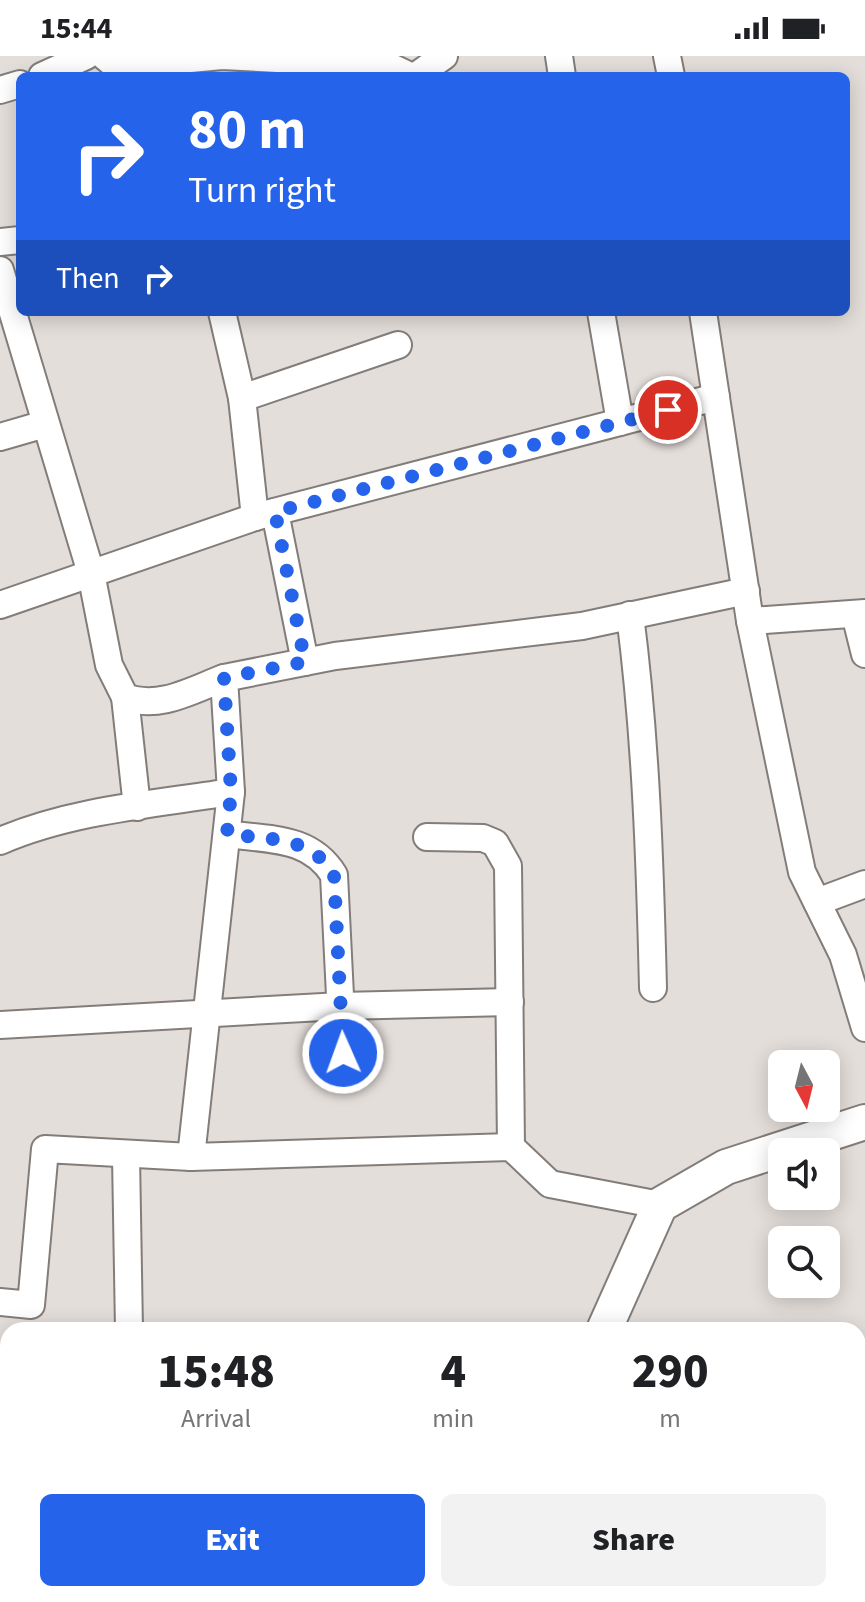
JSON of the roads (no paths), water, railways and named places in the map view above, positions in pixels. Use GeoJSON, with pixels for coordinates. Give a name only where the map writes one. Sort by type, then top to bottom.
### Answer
{"type":"FeatureCollection","features":[{"type":"Feature","properties":{"kind":"street"},"geometry":{"type":"LineString","coordinates":[[51,72],[86,56]]}},
{"type":"Feature","properties":{"kind":"street"},"geometry":{"type":"LineString","coordinates":[[104,56],[116,66],[190,69],[222,56],[387,65],[402,72]]}},
{"type":"Feature","properties":{"kind":"street"},"geometry":{"type":"LineString","coordinates":[[422,72],[444,56]]}},
{"type":"Feature","properties":{"kind":"street"},"geometry":{"type":"LineString","coordinates":[[0,270],[91,573],[109,665],[125,697],[137,807]]}},
{"type":"Feature","properties":{"kind":"street"},"geometry":{"type":"LineString","coordinates":[[223,316],[265,514],[305,662]]}},
{"type":"Feature","properties":{"kind":"street"},"geometry":{"type":"LineString","coordinates":[[602,316],[620,422]]}},
{"type":"Feature","properties":{"kind":"street"},"geometry":{"type":"LineString","coordinates":[[704,316],[750,621],[802,872],[843,955],[865,1028]]}},
{"type":"Feature","properties":{"kind":"street"},"geometry":{"type":"LineString","coordinates":[[242,398],[398,345]]}},
{"type":"Feature","properties":{"kind":"street"},"geometry":{"type":"LineString","coordinates":[[0,605],[265,514],[716,397]]}},
{"type":"Feature","properties":{"kind":"street"},"geometry":{"type":"LineString","coordinates":[[0,437],[45,424]]}},
{"type":"Feature","properties":{"kind":"street"},"geometry":{"type":"LineString","coordinates":[[125,697],[140,703],[158,703],[224,678],[305,662],[582,626],[746,591]]}},
{"type":"Feature","properties":{"kind":"street"},"geometry":{"type":"LineString","coordinates":[[750,621],[860,614],[865,654]]}},
{"type":"Feature","properties":{"kind":"street"},"geometry":{"type":"LineString","coordinates":[[630,615],[646,797],[653,988]]}},
{"type":"Feature","properties":{"kind":"street"},"geometry":{"type":"LineString","coordinates":[[191,1157],[231,792],[224,678]]}},
{"type":"Feature","properties":{"kind":"street"},"geometry":{"type":"LineString","coordinates":[[0,841],[51,822],[231,792]]}},
{"type":"Feature","properties":{"kind":"street"},"geometry":{"type":"LineString","coordinates":[[227,834],[310,848],[323,857],[334,875],[344,1076]]}},
{"type":"Feature","properties":{"kind":"street"},"geometry":{"type":"LineString","coordinates":[[427,837],[483,838],[495,843],[502,852],[509,885],[511,1147]]}},
{"type":"Feature","properties":{"kind":"street"},"geometry":{"type":"LineString","coordinates":[[817,902],[865,884]]}},
{"type":"Feature","properties":{"kind":"street"},"geometry":{"type":"LineString","coordinates":[[0,1025],[341,1006],[510,1002]]}},
{"type":"Feature","properties":{"kind":"street"},"geometry":{"type":"LineString","coordinates":[[608,1322],[660,1205],[726,1167],[865,1122]]}},
{"type":"Feature","properties":{"kind":"street"},"geometry":{"type":"LineString","coordinates":[[0,1302],[31,1305],[45,1149],[126,1156],[191,1157],[511,1147],[550,1184],[660,1205]]}},
{"type":"Feature","properties":{"kind":"street"},"geometry":{"type":"LineString","coordinates":[[126,1156],[129,1322]]}}]}
